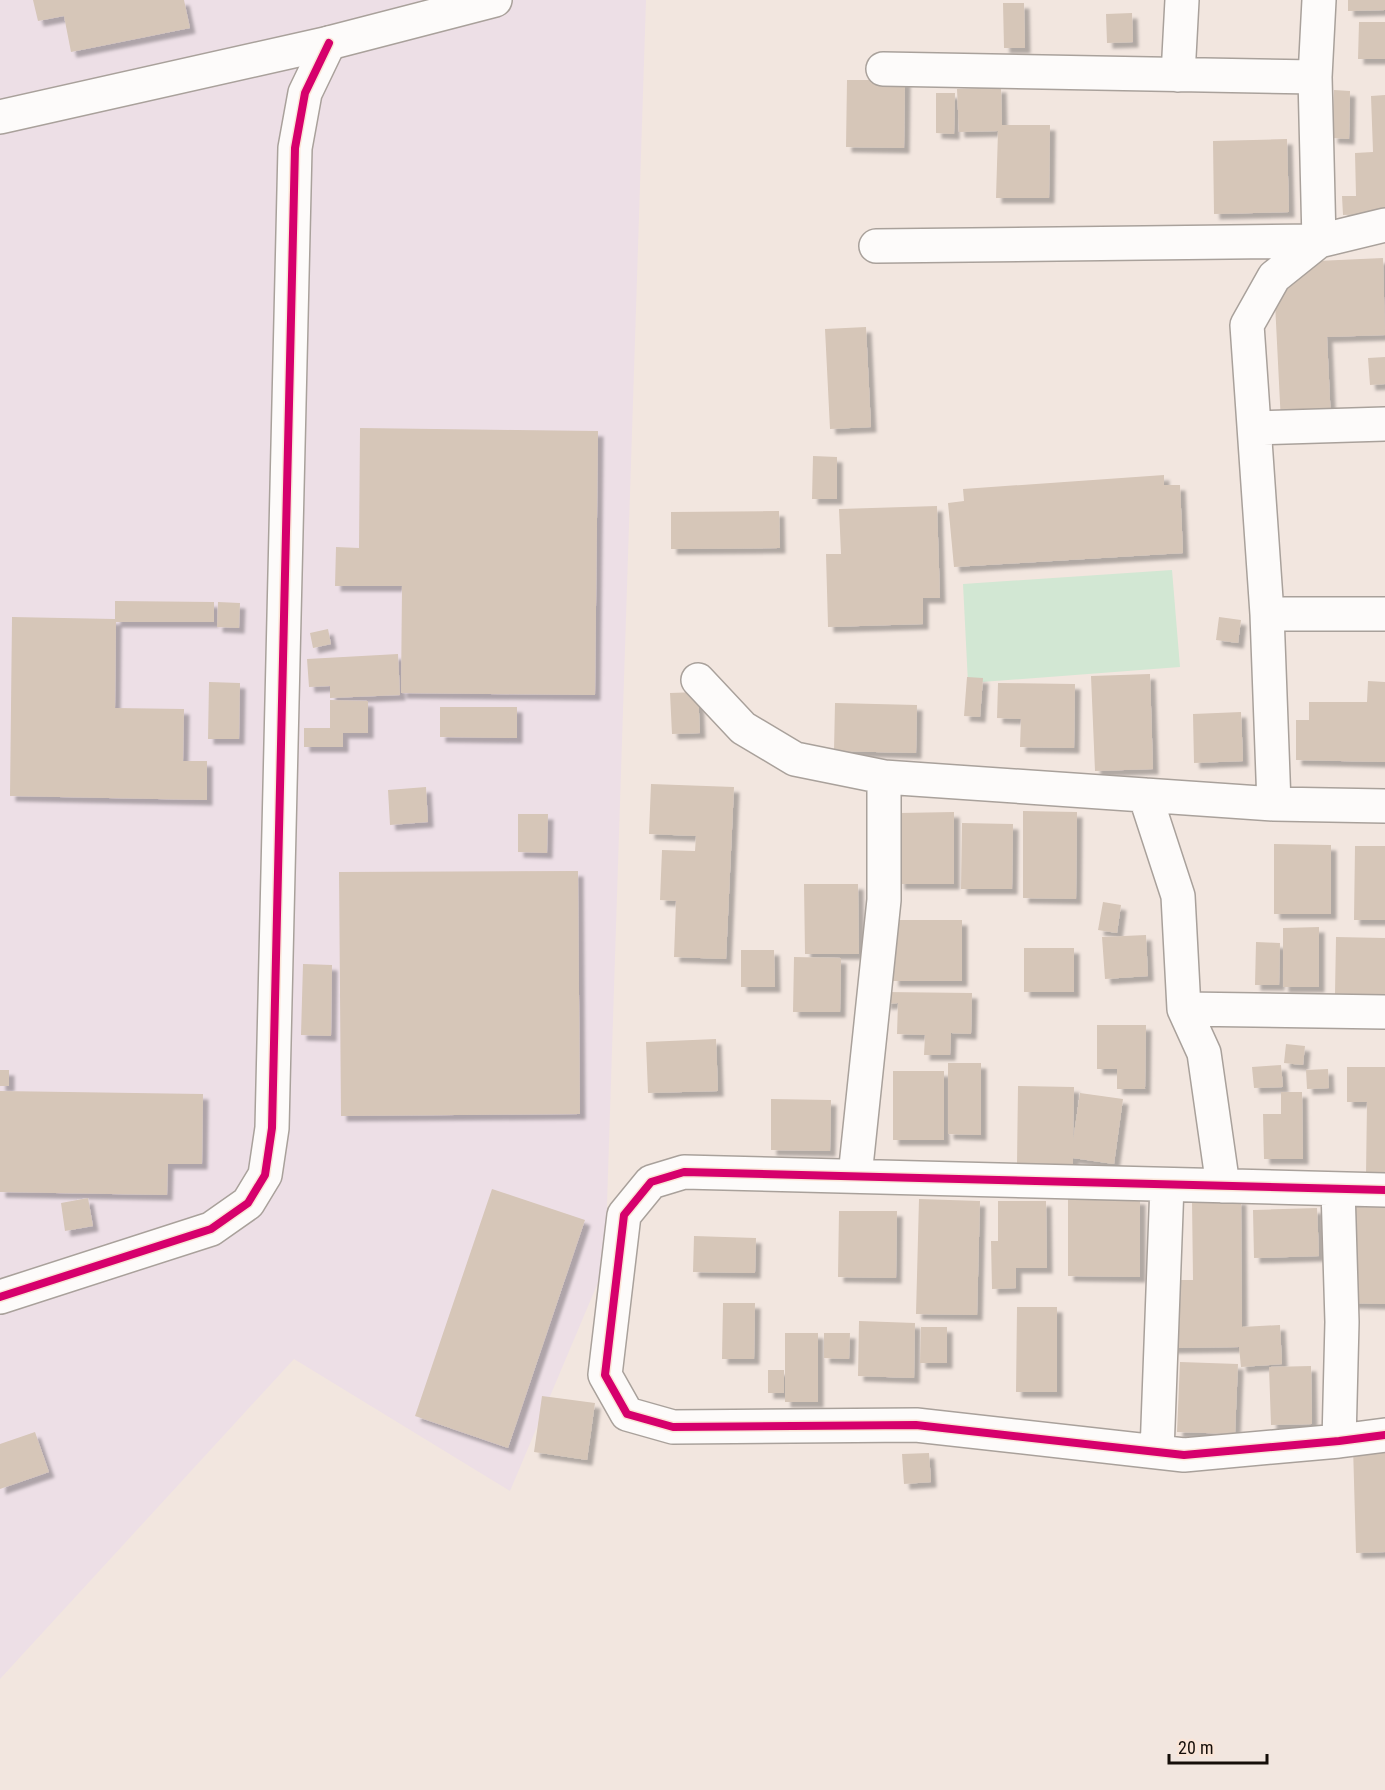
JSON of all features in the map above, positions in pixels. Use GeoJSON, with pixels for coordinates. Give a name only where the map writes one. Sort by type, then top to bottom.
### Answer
{"type":"FeatureCollection","features":[{"type":"Feature","properties":{"kind":"street"},"geometry":{"type":"LineString","coordinates":[[2,109],[329,44],[495,0]]}},
{"type":"Feature","properties":{"kind":"street"},"geometry":{"type":"LineString","coordinates":[[1178,75],[1182,0]]}},
{"type":"Feature","properties":{"kind":"street"},"geometry":{"type":"LineString","coordinates":[[1319,0],[1315,77],[1319,241]]}},
{"type":"Feature","properties":{"kind":"street"},"geometry":{"type":"LineString","coordinates":[[0,1297],[211,1229],[248,1203],[265,1175],[272,1128],[295,148],[304,93],[329,44]]}},
{"type":"Feature","properties":{"kind":"street"},"geometry":{"type":"LineString","coordinates":[[883,69],[1315,77]]}},
{"type":"Feature","properties":{"kind":"street"},"geometry":{"type":"LineString","coordinates":[[876,246],[1319,241],[1385,225]]}},
{"type":"Feature","properties":{"kind":"street"},"geometry":{"type":"LineString","coordinates":[[1274,804],[1267,614],[1247,325],[1274,277],[1319,241]]}},
{"type":"Feature","properties":{"kind":"street"},"geometry":{"type":"LineString","coordinates":[[1255,428],[1385,424]]}},
{"type":"Feature","properties":{"kind":"street"},"geometry":{"type":"LineString","coordinates":[[1267,614],[1385,614]]}},
{"type":"Feature","properties":{"kind":"street"},"geometry":{"type":"LineString","coordinates":[[698,680],[743,728],[795,759],[884,777],[1274,804],[1385,806]]}},
{"type":"Feature","properties":{"kind":"street"},"geometry":{"type":"LineString","coordinates":[[855,1176],[884,900],[884,777]]}},
{"type":"Feature","properties":{"kind":"street"},"geometry":{"type":"LineString","coordinates":[[1145,795],[1178,896],[1184,1009],[1204,1053],[1223,1186]]}},
{"type":"Feature","properties":{"kind":"street"},"geometry":{"type":"LineString","coordinates":[[1184,1009],[1385,1012]]}},
{"type":"Feature","properties":{"kind":"street"},"geometry":{"type":"LineString","coordinates":[[1385,1190],[684,1172],[651,1182],[624,1215],[605,1375],[627,1414],[673,1427],[916,1425],[1184,1455],[1385,1435]]}},
{"type":"Feature","properties":{"kind":"street"},"geometry":{"type":"LineString","coordinates":[[1156,1452],[1167,1185]]}},
{"type":"Feature","properties":{"kind":"street"},"geometry":{"type":"LineString","coordinates":[[1338,1189],[1342,1322],[1339,1441]]}},
{"type":"Feature","properties":{"kind":"shaded area"},"geometry":{"type":"Polygon","coordinates":[[[0,0],[646,0],[605,1266],[510,1491],[294,1359],[0,1679],[0,0]]]}},
{"type":"Feature","properties":{"kind":"green space"},"geometry":{"type":"Polygon","coordinates":[[[1172,570],[1180,667],[968,683],[963,584],[1172,570]]]}},
{"type":"Feature","properties":{"kind":"building"},"geometry":{"type":"Polygon","coordinates":[[[33,0],[184,0],[190,28],[71,52],[64,16],[38,21],[33,0]]]}},
{"type":"Feature","properties":{"kind":"building"},"geometry":{"type":"Polygon","coordinates":[[[1348,0],[1385,0],[1385,10],[1348,11],[1348,0]]]}},
{"type":"Feature","properties":{"kind":"building"},"geometry":{"type":"Polygon","coordinates":[[[1003,3],[1024,3],[1025,48],[1004,48],[1003,3]]]}},
{"type":"Feature","properties":{"kind":"building"},"geometry":{"type":"Polygon","coordinates":[[[1132,13],[1133,42],[1107,43],[1106,14],[1132,13]]]}},
{"type":"Feature","properties":{"kind":"building"},"geometry":{"type":"Polygon","coordinates":[[[1359,22],[1385,22],[1385,59],[1358,59],[1359,22]]]}},
{"type":"Feature","properties":{"kind":"building"},"geometry":{"type":"Polygon","coordinates":[[[847,80],[905,80],[904,148],[846,147],[847,80]]]}},
{"type":"Feature","properties":{"kind":"building"},"geometry":{"type":"Polygon","coordinates":[[[1001,87],[1002,125],[1050,125],[1049,198],[996,198],[998,131],[959,132],[957,89],[1001,87]]]}},
{"type":"Feature","properties":{"kind":"building"},"geometry":{"type":"Polygon","coordinates":[[[1334,90],[1350,91],[1349,139],[1332,138],[1334,90]]]}},
{"type":"Feature","properties":{"kind":"building"},"geometry":{"type":"Polygon","coordinates":[[[936,93],[955,93],[954,134],[936,133],[936,93]]]}},
{"type":"Feature","properties":{"kind":"building"},"geometry":{"type":"Polygon","coordinates":[[[1385,95],[1385,213],[1343,215],[1342,196],[1356,196],[1355,153],[1373,152],[1371,96],[1385,95]]]}},
{"type":"Feature","properties":{"kind":"building"},"geometry":{"type":"Polygon","coordinates":[[[1287,139],[1289,212],[1214,214],[1213,141],[1287,139]]]}},
{"type":"Feature","properties":{"kind":"building"},"geometry":{"type":"Polygon","coordinates":[[[1383,258],[1385,335],[1327,337],[1331,421],[1281,423],[1273,263],[1383,258]]]}},
{"type":"Feature","properties":{"kind":"building"},"geometry":{"type":"Polygon","coordinates":[[[866,327],[871,427],[830,429],[825,329],[866,327]]]}},
{"type":"Feature","properties":{"kind":"building"},"geometry":{"type":"Polygon","coordinates":[[[1385,357],[1385,384],[1370,385],[1368,358],[1385,357]]]}},
{"type":"Feature","properties":{"kind":"building"},"geometry":{"type":"Polygon","coordinates":[[[360,428],[598,431],[595,695],[401,693],[402,586],[335,586],[336,547],[359,548],[360,428]]]}},
{"type":"Feature","properties":{"kind":"building"},"geometry":{"type":"Polygon","coordinates":[[[813,456],[837,457],[837,499],[812,499],[813,456]]]}},
{"type":"Feature","properties":{"kind":"building"},"geometry":{"type":"Polygon","coordinates":[[[1164,475],[1164,485],[1180,485],[1183,553],[954,567],[948,503],[964,501],[963,489],[1164,475]]]}},
{"type":"Feature","properties":{"kind":"building"},"geometry":{"type":"Polygon","coordinates":[[[937,506],[940,598],[923,598],[923,624],[828,627],[826,554],[841,554],[839,509],[937,506]]]}},
{"type":"Feature","properties":{"kind":"building"},"geometry":{"type":"Polygon","coordinates":[[[779,511],[780,548],[671,549],[671,512],[779,511]]]}},
{"type":"Feature","properties":{"kind":"building"},"geometry":{"type":"Polygon","coordinates":[[[115,601],[214,602],[214,622],[116,622],[115,708],[184,709],[183,761],[207,761],[207,800],[10,796],[12,617],[115,619],[115,601]]]}},
{"type":"Feature","properties":{"kind":"building"},"geometry":{"type":"Polygon","coordinates":[[[218,602],[240,603],[239,628],[217,627],[218,602]]]}},
{"type":"Feature","properties":{"kind":"building"},"geometry":{"type":"Polygon","coordinates":[[[1219,617],[1241,620],[1238,643],[1216,640],[1219,617]]]}},
{"type":"Feature","properties":{"kind":"building"},"geometry":{"type":"Polygon","coordinates":[[[328,629],[331,644],[313,648],[310,633],[328,629]]]}},
{"type":"Feature","properties":{"kind":"building"},"geometry":{"type":"Polygon","coordinates":[[[398,654],[400,695],[330,698],[330,686],[309,687],[307,659],[398,654]]]}},
{"type":"Feature","properties":{"kind":"building"},"geometry":{"type":"Polygon","coordinates":[[[1150,674],[1153,769],[1095,771],[1091,676],[1150,674]]]}},
{"type":"Feature","properties":{"kind":"building"},"geometry":{"type":"Polygon","coordinates":[[[967,677],[983,678],[980,717],[964,716],[967,677]]]}},
{"type":"Feature","properties":{"kind":"building"},"geometry":{"type":"Polygon","coordinates":[[[1368,681],[1385,682],[1385,762],[1296,760],[1296,720],[1309,720],[1309,702],[1367,702],[1368,681]]]}},
{"type":"Feature","properties":{"kind":"building"},"geometry":{"type":"Polygon","coordinates":[[[209,682],[240,683],[239,739],[208,739],[209,682]]]}},
{"type":"Feature","properties":{"kind":"building"},"geometry":{"type":"Polygon","coordinates":[[[998,683],[1075,684],[1074,748],[1020,747],[1021,719],[997,718],[998,683]]]}},
{"type":"Feature","properties":{"kind":"building"},"geometry":{"type":"Polygon","coordinates":[[[698,692],[700,733],[672,734],[670,693],[698,692]]]}},
{"type":"Feature","properties":{"kind":"building"},"geometry":{"type":"Polygon","coordinates":[[[330,700],[368,701],[368,733],[343,733],[343,747],[304,747],[304,728],[330,728],[330,700]]]}},
{"type":"Feature","properties":{"kind":"building"},"geometry":{"type":"Polygon","coordinates":[[[835,703],[917,705],[916,753],[834,751],[835,703]]]}},
{"type":"Feature","properties":{"kind":"building"},"geometry":{"type":"Polygon","coordinates":[[[440,707],[517,707],[517,738],[440,737],[440,707]]]}},
{"type":"Feature","properties":{"kind":"building"},"geometry":{"type":"Polygon","coordinates":[[[1241,712],[1243,761],[1194,763],[1193,714],[1241,712]]]}},
{"type":"Feature","properties":{"kind":"building"},"geometry":{"type":"Polygon","coordinates":[[[651,784],[734,787],[726,959],[674,957],[676,901],[660,900],[662,850],[695,851],[696,836],[649,834],[651,784]]]}},
{"type":"Feature","properties":{"kind":"building"},"geometry":{"type":"Polygon","coordinates":[[[426,787],[428,822],[390,825],[388,790],[426,787]]]}},
{"type":"Feature","properties":{"kind":"building"},"geometry":{"type":"Polygon","coordinates":[[[1023,811],[1077,812],[1076,899],[1023,898],[1023,811]]]}},
{"type":"Feature","properties":{"kind":"building"},"geometry":{"type":"Polygon","coordinates":[[[954,812],[954,884],[899,884],[899,813],[954,812]]]}},
{"type":"Feature","properties":{"kind":"building"},"geometry":{"type":"Polygon","coordinates":[[[518,814],[548,814],[547,853],[518,852],[518,814]]]}},
{"type":"Feature","properties":{"kind":"building"},"geometry":{"type":"Polygon","coordinates":[[[962,823],[1013,824],[1012,889],[961,889],[962,823]]]}},
{"type":"Feature","properties":{"kind":"building"},"geometry":{"type":"Polygon","coordinates":[[[1274,844],[1331,845],[1331,914],[1274,914],[1274,844]]]}},
{"type":"Feature","properties":{"kind":"building"},"geometry":{"type":"Polygon","coordinates":[[[1355,846],[1385,846],[1385,920],[1354,920],[1355,846]]]}},
{"type":"Feature","properties":{"kind":"building"},"geometry":{"type":"Polygon","coordinates":[[[578,871],[580,1114],[341,1116],[339,872],[578,871]]]}},
{"type":"Feature","properties":{"kind":"building"},"geometry":{"type":"Polygon","coordinates":[[[804,884],[858,884],[859,954],[805,954],[804,884]]]}},
{"type":"Feature","properties":{"kind":"building"},"geometry":{"type":"Polygon","coordinates":[[[1103,902],[1121,905],[1117,933],[1098,930],[1103,902]]]}},
{"type":"Feature","properties":{"kind":"building"},"geometry":{"type":"Polygon","coordinates":[[[893,920],[962,920],[962,981],[893,981],[893,920]]]}},
{"type":"Feature","properties":{"kind":"building"},"geometry":{"type":"Polygon","coordinates":[[[1319,927],[1319,987],[1283,987],[1283,928],[1319,927]]]}},
{"type":"Feature","properties":{"kind":"building"},"geometry":{"type":"Polygon","coordinates":[[[1146,935],[1148,976],[1105,979],[1102,937],[1146,935]]]}},
{"type":"Feature","properties":{"kind":"building"},"geometry":{"type":"Polygon","coordinates":[[[1336,937],[1385,938],[1385,994],[1335,994],[1336,937]]]}},
{"type":"Feature","properties":{"kind":"building"},"geometry":{"type":"Polygon","coordinates":[[[1256,942],[1280,943],[1279,985],[1255,985],[1256,942]]]}},
{"type":"Feature","properties":{"kind":"building"},"geometry":{"type":"Polygon","coordinates":[[[1024,948],[1074,948],[1074,992],[1024,992],[1024,948]]]}},
{"type":"Feature","properties":{"kind":"building"},"geometry":{"type":"Polygon","coordinates":[[[741,950],[774,950],[775,987],[741,987],[741,950]]]}},
{"type":"Feature","properties":{"kind":"building"},"geometry":{"type":"Polygon","coordinates":[[[794,957],[841,958],[840,1012],[793,1012],[794,957]]]}},
{"type":"Feature","properties":{"kind":"building"},"geometry":{"type":"Polygon","coordinates":[[[303,964],[332,965],[331,1036],[301,1035],[303,964]]]}},
{"type":"Feature","properties":{"kind":"building"},"geometry":{"type":"Polygon","coordinates":[[[885,992],[972,993],[971,1034],[951,1033],[950,1055],[924,1055],[925,1035],[897,1034],[898,1003],[885,1004],[885,992]]]}},
{"type":"Feature","properties":{"kind":"building"},"geometry":{"type":"Polygon","coordinates":[[[1097,1025],[1146,1025],[1145,1089],[1117,1089],[1117,1069],[1097,1069],[1097,1025]]]}},
{"type":"Feature","properties":{"kind":"building"},"geometry":{"type":"Polygon","coordinates":[[[716,1039],[718,1091],[648,1093],[646,1042],[716,1039]]]}},
{"type":"Feature","properties":{"kind":"building"},"geometry":{"type":"Polygon","coordinates":[[[1286,1044],[1305,1046],[1303,1065],[1284,1063],[1286,1044]]]}},
{"type":"Feature","properties":{"kind":"building"},"geometry":{"type":"Polygon","coordinates":[[[948,1063],[981,1063],[981,1135],[948,1134],[948,1063]]]}},
{"type":"Feature","properties":{"kind":"building"},"geometry":{"type":"Polygon","coordinates":[[[1281,1065],[1283,1087],[1254,1088],[1252,1067],[1281,1065]]]}},
{"type":"Feature","properties":{"kind":"building"},"geometry":{"type":"Polygon","coordinates":[[[1347,1067],[1385,1067],[1385,1175],[1366,1175],[1367,1102],[1347,1102],[1347,1067]]]}},
{"type":"Feature","properties":{"kind":"building"},"geometry":{"type":"Polygon","coordinates":[[[1328,1069],[1329,1088],[1307,1089],[1306,1070],[1328,1069]]]}},
{"type":"Feature","properties":{"kind":"building"},"geometry":{"type":"Polygon","coordinates":[[[0,1070],[9,1070],[9,1086],[0,1086],[0,1070]]]}},
{"type":"Feature","properties":{"kind":"building"},"geometry":{"type":"Polygon","coordinates":[[[893,1071],[944,1071],[944,1140],[893,1140],[893,1071]]]}},
{"type":"Feature","properties":{"kind":"building"},"geometry":{"type":"Polygon","coordinates":[[[1018,1086],[1074,1087],[1073,1141],[1080,1093],[1123,1099],[1114,1164],[1073,1158],[1073,1164],[1017,1164],[1018,1086]]]}},
{"type":"Feature","properties":{"kind":"building"},"geometry":{"type":"Polygon","coordinates":[[[0,1091],[203,1094],[202,1164],[168,1164],[167,1195],[0,1192],[0,1091]]]}},
{"type":"Feature","properties":{"kind":"building"},"geometry":{"type":"Polygon","coordinates":[[[1281,1092],[1302,1092],[1303,1159],[1264,1159],[1263,1114],[1281,1114],[1281,1092]]]}},
{"type":"Feature","properties":{"kind":"building"},"geometry":{"type":"Polygon","coordinates":[[[771,1099],[831,1100],[830,1151],[771,1150],[771,1099]]]}},
{"type":"Feature","properties":{"kind":"building"},"geometry":{"type":"Polygon","coordinates":[[[492,1189],[585,1220],[508,1448],[415,1416],[492,1189]]]}},
{"type":"Feature","properties":{"kind":"building"},"geometry":{"type":"Polygon","coordinates":[[[88,1198],[93,1226],[65,1231],[61,1203],[88,1198]]]}},
{"type":"Feature","properties":{"kind":"building"},"geometry":{"type":"Polygon","coordinates":[[[919,1199],[980,1201],[977,1315],[916,1314],[919,1199]]]}},
{"type":"Feature","properties":{"kind":"building"},"geometry":{"type":"Polygon","coordinates":[[[1068,1199],[1140,1199],[1140,1277],[1068,1276],[1068,1199]]]}},
{"type":"Feature","properties":{"kind":"building"},"geometry":{"type":"Polygon","coordinates":[[[1241,1199],[1242,1327],[1280,1325],[1282,1364],[1241,1367],[1239,1347],[1171,1348],[1170,1280],[1193,1280],[1192,1200],[1241,1199]]]}},
{"type":"Feature","properties":{"kind":"building"},"geometry":{"type":"Polygon","coordinates":[[[998,1201],[1046,1201],[1047,1268],[1016,1268],[1016,1288],[992,1289],[991,1241],[998,1241],[998,1201]]]}},
{"type":"Feature","properties":{"kind":"building"},"geometry":{"type":"Polygon","coordinates":[[[1350,1207],[1385,1207],[1385,1304],[1349,1303],[1350,1207]]]}},
{"type":"Feature","properties":{"kind":"building"},"geometry":{"type":"Polygon","coordinates":[[[1317,1208],[1319,1256],[1254,1258],[1253,1210],[1317,1208]]]}},
{"type":"Feature","properties":{"kind":"building"},"geometry":{"type":"Polygon","coordinates":[[[839,1211],[897,1211],[896,1278],[838,1277],[839,1211]]]}},
{"type":"Feature","properties":{"kind":"building"},"geometry":{"type":"Polygon","coordinates":[[[694,1236],[756,1238],[755,1273],[693,1272],[694,1236]]]}},
{"type":"Feature","properties":{"kind":"building"},"geometry":{"type":"Polygon","coordinates":[[[723,1303],[755,1303],[754,1359],[722,1359],[723,1303]]]}},
{"type":"Feature","properties":{"kind":"building"},"geometry":{"type":"Polygon","coordinates":[[[1017,1307],[1057,1307],[1057,1392],[1016,1392],[1017,1307]]]}},
{"type":"Feature","properties":{"kind":"building"},"geometry":{"type":"Polygon","coordinates":[[[859,1321],[915,1323],[914,1378],[858,1376],[859,1321]]]}},
{"type":"Feature","properties":{"kind":"building"},"geometry":{"type":"Polygon","coordinates":[[[921,1327],[947,1327],[947,1363],[920,1363],[921,1327]]]}},
{"type":"Feature","properties":{"kind":"building"},"geometry":{"type":"Polygon","coordinates":[[[785,1333],[818,1333],[818,1402],[785,1402],[785,1333]]]}},
{"type":"Feature","properties":{"kind":"building"},"geometry":{"type":"Polygon","coordinates":[[[824,1333],[850,1333],[849,1359],[824,1358],[824,1333]]]}},
{"type":"Feature","properties":{"kind":"building"},"geometry":{"type":"Polygon","coordinates":[[[1180,1362],[1238,1364],[1235,1434],[1177,1432],[1180,1362]]]}},
{"type":"Feature","properties":{"kind":"building"},"geometry":{"type":"Polygon","coordinates":[[[1311,1366],[1312,1424],[1271,1425],[1269,1367],[1311,1366]]]}},
{"type":"Feature","properties":{"kind":"building"},"geometry":{"type":"Polygon","coordinates":[[[768,1370],[784,1370],[784,1393],[768,1393],[768,1370]]]}},
{"type":"Feature","properties":{"kind":"building"},"geometry":{"type":"Polygon","coordinates":[[[542,1396],[595,1403],[587,1460],[534,1452],[542,1396]]]}},
{"type":"Feature","properties":{"kind":"building"},"geometry":{"type":"Polygon","coordinates":[[[35,1432],[49,1472],[0,1489],[0,1444],[35,1432]]]}},
{"type":"Feature","properties":{"kind":"building"},"geometry":{"type":"Polygon","coordinates":[[[1385,1445],[1385,1552],[1356,1553],[1353,1446],[1385,1445]]]}},
{"type":"Feature","properties":{"kind":"building"},"geometry":{"type":"Polygon","coordinates":[[[929,1453],[931,1482],[904,1484],[902,1454],[929,1453]]]}},
{"type":"Feature","properties":{"kind":"cycle path"},"geometry":{"type":"LineString","coordinates":[[0,1297],[211,1229],[248,1203],[265,1175],[272,1128],[295,148],[305,93],[329,43]]}},
{"type":"Feature","properties":{"kind":"cycle path"},"geometry":{"type":"LineString","coordinates":[[1385,1190],[684,1172],[651,1182],[624,1215],[605,1375],[627,1414],[673,1427],[916,1425],[1184,1455],[1385,1435]]}}]}
